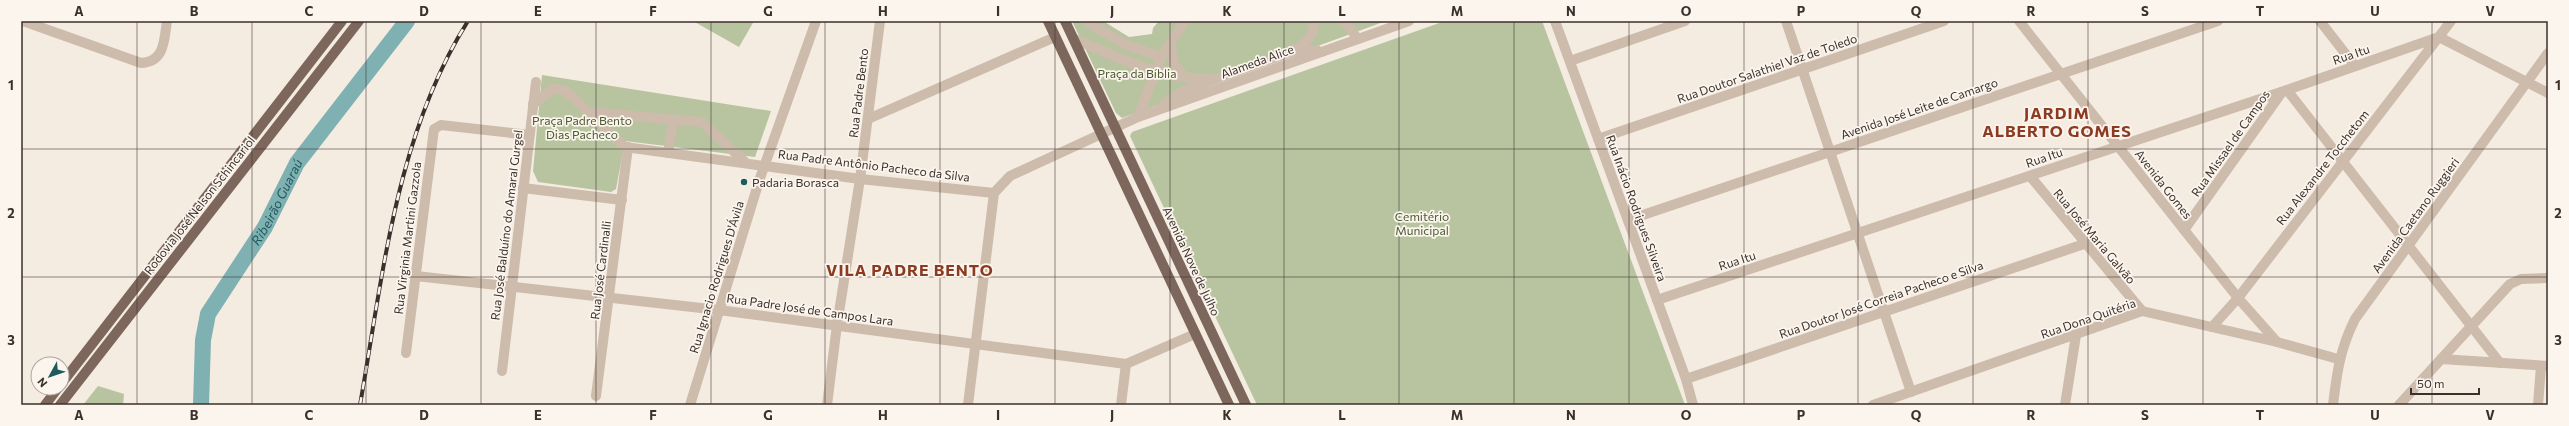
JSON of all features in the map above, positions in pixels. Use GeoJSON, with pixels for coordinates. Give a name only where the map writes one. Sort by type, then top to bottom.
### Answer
{"type":"FeatureCollection","features":[{"type":"Feature","properties":{"kind":"main road","name":"Rodovia José Nelson Schincariol"},"geometry":{"type":"LineString","coordinates":[[70,372],[342,21]]}},
{"type":"Feature","properties":{"kind":"main road","name":"Rodovia José Nelson Schincariol"},"geometry":{"type":"LineString","coordinates":[[60,405],[359,21]]}},
{"type":"Feature","properties":{"kind":"main road"},"geometry":{"type":"LineString","coordinates":[[1048,21],[1229,405]]}},
{"type":"Feature","properties":{"kind":"main road"},"geometry":{"type":"LineString","coordinates":[[1054,21],[1061,33],[1074,39]]}},
{"type":"Feature","properties":{"kind":"main road","name":"Avenida Nove de Julho"},"geometry":{"type":"LineString","coordinates":[[1065,21],[1246,405]]}},
{"type":"Feature","properties":{"kind":"main road"},"geometry":{"type":"LineString","coordinates":[[45,405],[52,396]]}},
{"type":"Feature","properties":{"kind":"street"},"geometry":{"type":"LineString","coordinates":[[23,21],[141,63],[150,63],[161,53],[167,21]]}},
{"type":"Feature","properties":{"kind":"street","name":"Rua Ignacio Rodrigues D'Ávila"},"geometry":{"type":"LineString","coordinates":[[690,405],[764,164],[816,21]]}},
{"type":"Feature","properties":{"kind":"street","name":"Rua Padre Bento"},"geometry":{"type":"LineString","coordinates":[[827,405],[836,325],[860,179],[880,21]]}},
{"type":"Feature","properties":{"kind":"street"},"geometry":{"type":"LineString","coordinates":[[1086,21],[1126,45],[1161,57]]}},
{"type":"Feature","properties":{"kind":"street"},"geometry":{"type":"LineString","coordinates":[[1138,117],[1161,57],[1185,21]]}},
{"type":"Feature","properties":{"kind":"street"},"geometry":{"type":"LineString","coordinates":[[1151,113],[1183,91],[1291,52],[1307,41],[1312,33],[1314,21]]}},
{"type":"Feature","properties":{"kind":"street"},"geometry":{"type":"LineString","coordinates":[[1344,21],[1358,39]]}},
{"type":"Feature","properties":{"kind":"street","name":"Alameda Alice"},"geometry":{"type":"LineString","coordinates":[[1101,134],[1138,117],[1409,21]]}},
{"type":"Feature","properties":{"kind":"street","name":"Rua Inácio Rodrigues Silveira"},"geometry":{"type":"LineString","coordinates":[[1555,21],[1686,379],[1693,405]]}},
{"type":"Feature","properties":{"kind":"street"},"geometry":{"type":"LineString","coordinates":[[1570,61],[1685,21]]}},
{"type":"Feature","properties":{"kind":"street"},"geometry":{"type":"LineString","coordinates":[[1786,21],[1911,392]]}},
{"type":"Feature","properties":{"kind":"street","name":"Rua Doutor Salathiel Vaz de Toledo"},"geometry":{"type":"LineString","coordinates":[[1598,139],[1802,71],[1944,21]]}},
{"type":"Feature","properties":{"kind":"street","name":"Avenida Gomes"},"geometry":{"type":"LineString","coordinates":[[2019,21],[2238,298],[2277,342]]}},
{"type":"Feature","properties":{"kind":"street","name":"Avenida José Leite de Camargo"},"geometry":{"type":"LineString","coordinates":[[1628,220],[2218,21]]}},
{"type":"Feature","properties":{"kind":"street"},"geometry":{"type":"LineString","coordinates":[[2320,21],[2355,66]]}},
{"type":"Feature","properties":{"kind":"street","name":"Rua Alexandre Tocchetom"},"geometry":{"type":"LineString","coordinates":[[2212,327],[2238,298],[2451,21]]}},
{"type":"Feature","properties":{"kind":"street"},"geometry":{"type":"LineString","coordinates":[[1096,48],[1107,34]]}},
{"type":"Feature","properties":{"kind":"street"},"geometry":{"type":"LineString","coordinates":[[868,119],[1055,37]]}},
{"type":"Feature","properties":{"kind":"street"},"geometry":{"type":"LineString","coordinates":[[2439,37],[2548,93]]}},
{"type":"Feature","properties":{"kind":"street","name":"Rua Itu"},"geometry":{"type":"LineString","coordinates":[[1657,300],[2285,91],[2439,37]]}},
{"type":"Feature","properties":{"kind":"street"},"geometry":{"type":"LineString","coordinates":[[1074,39],[1155,71],[1185,78],[1218,78]]}},
{"type":"Feature","properties":{"kind":"street"},"geometry":{"type":"LineString","coordinates":[[1170,43],[1174,64],[1185,78]]}},
{"type":"Feature","properties":{"kind":"street"},"geometry":{"type":"LineString","coordinates":[[1291,52],[1325,50]]}},
{"type":"Feature","properties":{"kind":"street","name":"Avenida Caetano Ruggieri"},"geometry":{"type":"LineString","coordinates":[[2333,405],[2338,359],[2344,340],[2355,319],[2548,53]]}},
{"type":"Feature","properties":{"kind":"street","name":"Rua José Balduíno do Amaral Gurgel"},"geometry":{"type":"LineString","coordinates":[[502,371],[536,82]]}},
{"type":"Feature","properties":{"kind":"street"},"geometry":{"type":"LineString","coordinates":[[533,104],[553,89],[560,88],[565,90],[628,147]]}},
{"type":"Feature","properties":{"kind":"street"},"geometry":{"type":"LineString","coordinates":[[2285,91],[2343,161],[2472,325],[2500,363]]}},
{"type":"Feature","properties":{"kind":"street","name":"Rua Missael de Campos"},"geometry":{"type":"LineString","coordinates":[[2184,230],[2285,91]]}},
{"type":"Feature","properties":{"kind":"street"},"geometry":{"type":"LineString","coordinates":[[588,112],[702,122],[744,161]]}},
{"type":"Feature","properties":{"kind":"street"},"geometry":{"type":"LineString","coordinates":[[668,153],[673,120]]}},
{"type":"Feature","properties":{"kind":"street","name":"Rua Virginia Martini Gazzola"},"geometry":{"type":"LineString","coordinates":[[406,353],[435,127],[440,125],[529,135]]}},
{"type":"Feature","properties":{"kind":"street"},"geometry":{"type":"LineString","coordinates":[[968,405],[994,193],[1010,176],[1101,134]]}},
{"type":"Feature","properties":{"kind":"street","name":"Rua Padre Antônio Pacheco da Silva"},"geometry":{"type":"LineString","coordinates":[[628,147],[744,161],[860,179],[994,193]]}},
{"type":"Feature","properties":{"kind":"street","name":"Rua José Cardinalli"},"geometry":{"type":"LineString","coordinates":[[596,396],[628,147]]}},
{"type":"Feature","properties":{"kind":"street","name":"Rua José Maria Galvão"},"geometry":{"type":"LineString","coordinates":[[2030,176],[2084,244],[2142,311]]}},
{"type":"Feature","properties":{"kind":"street"},"geometry":{"type":"LineString","coordinates":[[523,188],[622,200]]}},
{"type":"Feature","properties":{"kind":"street","name":"Rua Doutor José Correia Pacheco e Silva"},"geometry":{"type":"LineString","coordinates":[[1686,379],[2084,244]]}},
{"type":"Feature","properties":{"kind":"street","name":"Rua Padre José de Campos Lara"},"geometry":{"type":"LineString","coordinates":[[416,276],[719,310],[1126,364]]}},
{"type":"Feature","properties":{"kind":"street"},"geometry":{"type":"LineString","coordinates":[[2399,405],[2510,284],[2521,279],[2548,278]]}},
{"type":"Feature","properties":{"kind":"street","name":"Rua Dona Quitéria"},"geometry":{"type":"LineString","coordinates":[[1873,405],[2142,311],[2277,342],[2338,359]]}},
{"type":"Feature","properties":{"kind":"street"},"geometry":{"type":"LineString","coordinates":[[1122,405],[1126,364],[1195,334]]}},
{"type":"Feature","properties":{"kind":"street"},"geometry":{"type":"LineString","coordinates":[[2065,405],[2076,335]]}},
{"type":"Feature","properties":{"kind":"street"},"geometry":{"type":"LineString","coordinates":[[2441,359],[2544,366],[2538,405]]}},
{"type":"Feature","properties":{"kind":"green space"},"geometry":{"type":"Polygon","coordinates":[[[693,21],[754,21],[739,47],[693,21]]]}},
{"type":"Feature","properties":{"kind":"green space","name":"Praça da Bíblia"},"geometry":{"type":"Polygon","coordinates":[[[1072,21],[1103,21],[1129,37],[1152,34],[1153,28],[1159,21],[1386,21],[1122,118],[1116,113],[1072,21]]]}},
{"type":"Feature","properties":{"kind":"green space","name":"Cemitério Municipal"},"geometry":{"type":"Polygon","coordinates":[[[1445,21],[1542,21],[1685,405],[1257,405],[1130,136],[1132,132],[1445,21]]]}},
{"type":"Feature","properties":{"kind":"green space","name":"Praça Padre Bento Dias Pacheco"},"geometry":{"type":"Polygon","coordinates":[[[542,75],[771,111],[755,157],[625,141],[616,189],[611,192],[538,182],[533,171],[542,75]]]}},
{"type":"Feature","properties":{"kind":"green space"},"geometry":{"type":"Polygon","coordinates":[[[98,386],[124,394],[123,405],[83,405],[98,386]]]}},
{"type":"Feature","properties":{"kind":"waterway","name":"Ribeirão Guaraú"},"geometry":{"type":"LineString","coordinates":[[201,405],[203,340],[208,314],[265,227],[297,163],[407,21]]}},
{"type":"Feature","properties":{"kind":"railway"},"geometry":{"type":"LineString","coordinates":[[360,405],[385,256],[408,158],[424,111],[444,65],[468,21]]}},
{"type":"Feature","properties":{"kind":"place","name":"Padaria Borasca"},"geometry":{"type":"Point","coordinates":[744,182]}},
{"type":"Feature","properties":{"kind":"district","name":"JARDIM ALBERTO GOMES"},"geometry":{"type":"Point","coordinates":[2057,121]}},
{"type":"Feature","properties":{"kind":"district","name":"VILA PADRE BENTO"},"geometry":{"type":"Point","coordinates":[910,269]}}]}
